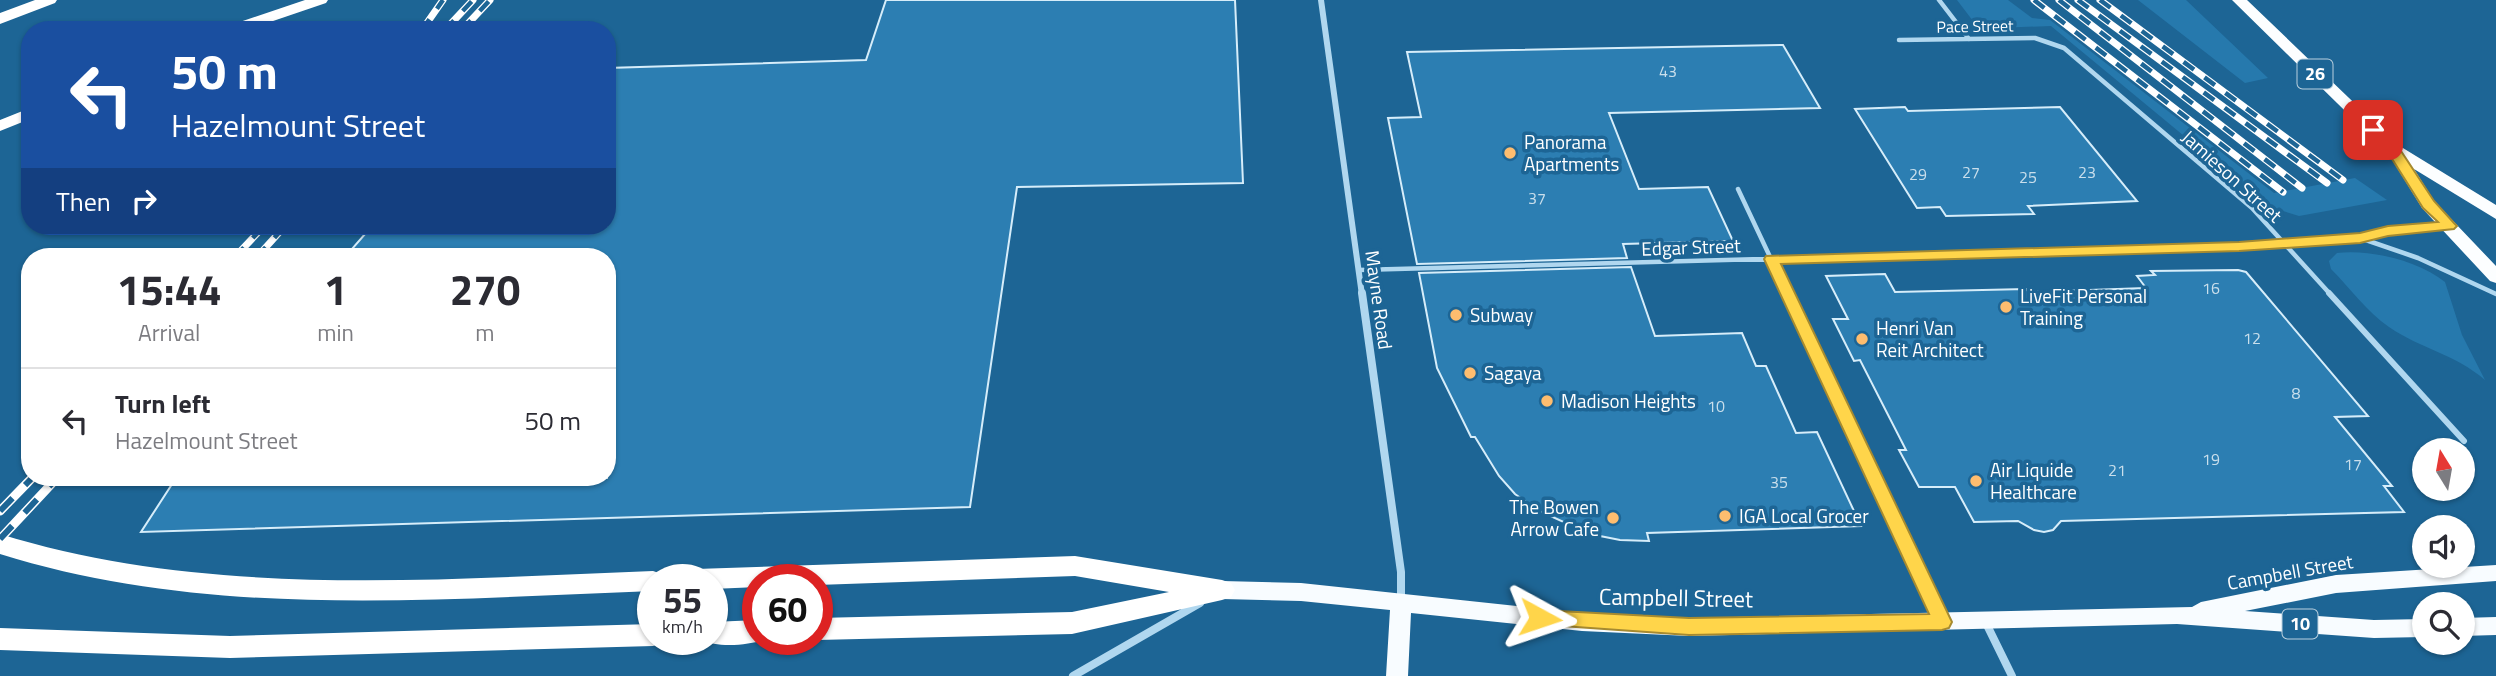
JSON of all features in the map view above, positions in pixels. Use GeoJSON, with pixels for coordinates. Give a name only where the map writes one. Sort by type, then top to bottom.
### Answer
{"type":"FeatureCollection","features":[{"type":"Feature","properties":{"kind":"highway"},"geometry":{"type":"LineString","coordinates":[[0,7],[17,0]]}},
{"type":"Feature","properties":{"kind":"highway"},"geometry":{"type":"LineString","coordinates":[[0,19],[49,0]]}},
{"type":"Feature","properties":{"kind":"highway"},"geometry":{"type":"LineString","coordinates":[[257,21],[320,0]]}},
{"type":"Feature","properties":{"kind":"highway","name":"26"},"geometry":{"type":"LineString","coordinates":[[2239,0],[2392,148],[2496,214]]}},
{"type":"Feature","properties":{"kind":"highway"},"geometry":{"type":"LineString","coordinates":[[0,126],[21,117]]}},
{"type":"Feature","properties":{"kind":"highway","name":"26"},"geometry":{"type":"LineString","coordinates":[[2392,148],[2428,204],[2496,277]]}},
{"type":"Feature","properties":{"kind":"highway"},"geometry":{"type":"LineString","coordinates":[[0,544],[70,565],[255,589],[389,590],[637,582]]}},
{"type":"Feature","properties":{"kind":"highway"},"geometry":{"type":"LineString","coordinates":[[728,578],[1075,566],[1222,590]]}},
{"type":"Feature","properties":{"kind":"highway"},"geometry":{"type":"LineString","coordinates":[[833,629],[1072,623],[1222,590]]}},
{"type":"Feature","properties":{"kind":"highway"},"geometry":{"type":"LineString","coordinates":[[0,639],[230,647],[637,635]]}},
{"type":"Feature","properties":{"kind":"main road","name":"Campbell Street"},"geometry":{"type":"LineString","coordinates":[[2177,615],[2336,584],[2496,573]]}},
{"type":"Feature","properties":{"kind":"main road","name":"Campbell Street"},"geometry":{"type":"LineString","coordinates":[[1222,590],[1301,592],[1582,622],[1637,625],[1767,626],[2177,615],[2374,629],[2412,628]]}},
{"type":"Feature","properties":{"kind":"main road"},"geometry":{"type":"LineString","coordinates":[[1396,676],[1401,604]]}},
{"type":"Feature","properties":{"kind":"main road"},"geometry":{"type":"LineString","coordinates":[[2475,627],[2496,626]]}},
{"type":"Feature","properties":{"kind":"street","name":"Mayne Road"},"geometry":{"type":"LineString","coordinates":[[1321,0],[1397,545],[1401,604]]}},
{"type":"Feature","properties":{"kind":"street"},"geometry":{"type":"LineString","coordinates":[[1073,676],[1222,590]]}},
{"type":"Feature","properties":{"kind":"street"},"geometry":{"type":"LineString","coordinates":[[1985,621],[2012,676]]}},
{"type":"Feature","properties":{"kind":"lane"},"geometry":{"type":"LineString","coordinates":[[1939,0],[1969,39]]}},
{"type":"Feature","properties":{"kind":"lane","name":"Pace Street"},"geometry":{"type":"LineString","coordinates":[[1899,40],[2035,38],[2051,41]]}},
{"type":"Feature","properties":{"kind":"lane","name":"Jamieson Street"},"geometry":{"type":"LineString","coordinates":[[2051,41],[2064,48],[2252,208],[2461,438]]}},
{"type":"Feature","properties":{"kind":"lane"},"geometry":{"type":"LineString","coordinates":[[1738,190],[1942,622]]}},
{"type":"Feature","properties":{"kind":"lane","name":"Edgar Street"},"geometry":{"type":"LineString","coordinates":[[1359,270],[2285,243],[2360,238],[2388,231],[2449,226]]}},
{"type":"Feature","properties":{"kind":"lane","name":"Edgar Street"},"geometry":{"type":"LineString","coordinates":[[2360,238],[2418,258],[2496,294]]}},
{"type":"Feature","properties":{"kind":"shaded area"},"geometry":{"type":"Polygon","coordinates":[[[1957,0],[2008,0],[2032,18],[2050,20],[2274,193],[2355,178],[2387,200],[2299,216],[2270,207],[2051,26],[1995,28],[1973,21],[1957,0]]]}},
{"type":"Feature","properties":{"kind":"shaded area"},"geometry":{"type":"Polygon","coordinates":[[[2138,0],[2186,0],[2268,78],[2245,83],[2138,0]]]}},
{"type":"Feature","properties":{"kind":"shaded area"},"geometry":{"type":"Polygon","coordinates":[[[2337,253],[2365,253],[2394,258],[2422,268],[2445,282],[2462,335],[2485,380],[2462,364],[2401,335],[2381,321],[2331,269],[2329,261],[2337,253]]]}},
{"type":"Feature","properties":{"kind":"building"},"geometry":{"type":"Polygon","coordinates":[[[886,0],[1235,0],[1243,183],[1017,187],[970,507],[141,532],[171,486],[616,486],[616,248],[353,248],[364,235],[616,235],[616,68],[866,60],[886,0]]]}},
{"type":"Feature","properties":{"kind":"building"},"geometry":{"type":"Polygon","coordinates":[[[1783,45],[1820,108],[1609,113],[1639,189],[1708,187],[1733,241],[1623,244],[1627,258],[1417,264],[1388,118],[1421,117],[1407,52],[1783,45]]]}},
{"type":"Feature","properties":{"kind":"building"},"geometry":{"type":"Polygon","coordinates":[[[1905,107],[1908,111],[2060,107],[2137,201],[2028,206],[2034,214],[1946,216],[1940,207],[1917,208],[1855,109],[1905,107]]]}},
{"type":"Feature","properties":{"kind":"building","name":"Madison Heights"},"geometry":{"type":"Polygon","coordinates":[[[1631,267],[1655,336],[1742,333],[1756,366],[1766,366],[1796,433],[1817,432],[1861,526],[1647,533],[1649,541],[1620,540],[1590,534],[1537,510],[1515,494],[1499,476],[1475,437],[1471,437],[1437,368],[1419,273],[1631,267]]]}},
{"type":"Feature","properties":{"kind":"building"},"geometry":{"type":"Polygon","coordinates":[[[2151,271],[2246,272],[2368,416],[2335,417],[2392,486],[2384,486],[2404,512],[2061,521],[2053,530],[2044,532],[2018,521],[1974,522],[1955,487],[1919,487],[1899,450],[1906,450],[1860,360],[1854,361],[1833,319],[1848,319],[1826,276],[1885,274],[1895,292],[2026,289],[2029,292],[2146,288],[2137,276],[2155,275],[2151,271]]]}},
{"type":"Feature","properties":{"kind":"railway"},"geometry":{"type":"LineString","coordinates":[[428,21],[443,0]]}},
{"type":"Feature","properties":{"kind":"railway"},"geometry":{"type":"LineString","coordinates":[[453,21],[473,0]]}},
{"type":"Feature","properties":{"kind":"railway"},"geometry":{"type":"LineString","coordinates":[[470,21],[490,0]]}},
{"type":"Feature","properties":{"kind":"railway"},"geometry":{"type":"LineString","coordinates":[[2034,0],[2283,192]]}},
{"type":"Feature","properties":{"kind":"railway"},"geometry":{"type":"LineString","coordinates":[[2059,0],[2302,188]]}},
{"type":"Feature","properties":{"kind":"railway"},"geometry":{"type":"LineString","coordinates":[[2078,0],[2327,183]]}},
{"type":"Feature","properties":{"kind":"railway"},"geometry":{"type":"LineString","coordinates":[[2100,0],[2343,180]]}},
{"type":"Feature","properties":{"kind":"railway"},"geometry":{"type":"LineString","coordinates":[[243,248],[256,235]]}},
{"type":"Feature","properties":{"kind":"railway"},"geometry":{"type":"LineString","coordinates":[[265,248],[277,235]]}},
{"type":"Feature","properties":{"kind":"railway"},"geometry":{"type":"LineString","coordinates":[[0,511],[24,486]]}},
{"type":"Feature","properties":{"kind":"railway"},"geometry":{"type":"LineString","coordinates":[[0,539],[50,486]]}},
{"type":"Feature","properties":{"kind":"place","name":"Panorama Apartments"},"geometry":{"type":"Point","coordinates":[1510,153]}},
{"type":"Feature","properties":{"kind":"place","name":"LiveFit Personal Training"},"geometry":{"type":"Point","coordinates":[2006,307]}},
{"type":"Feature","properties":{"kind":"place","name":"Subway"},"geometry":{"type":"Point","coordinates":[1456,315]}},
{"type":"Feature","properties":{"kind":"place","name":"Henri Van Reit Architect"},"geometry":{"type":"Point","coordinates":[1862,339]}},
{"type":"Feature","properties":{"kind":"place","name":"Sagaya"},"geometry":{"type":"Point","coordinates":[1470,373]}},
{"type":"Feature","properties":{"kind":"place","name":"Madison Heights"},"geometry":{"type":"Point","coordinates":[1547,401]}},
{"type":"Feature","properties":{"kind":"place","name":"Air Liquide Healthcare"},"geometry":{"type":"Point","coordinates":[1976,481]}},
{"type":"Feature","properties":{"kind":"place","name":"IGA Local Grocer"},"geometry":{"type":"Point","coordinates":[1725,516]}},
{"type":"Feature","properties":{"kind":"place","name":"The Bowen Arrow Cafe"},"geometry":{"type":"Point","coordinates":[1613,518]}},
{"type":"Feature","properties":{"kind":"route"},"geometry":{"type":"LineString","coordinates":[[1540,618],[1689,627],[1942,622],[1772,259],[2239,246],[2360,238],[2388,231],[2449,226],[2428,204],[2392,148],[2373,130]]}}]}
